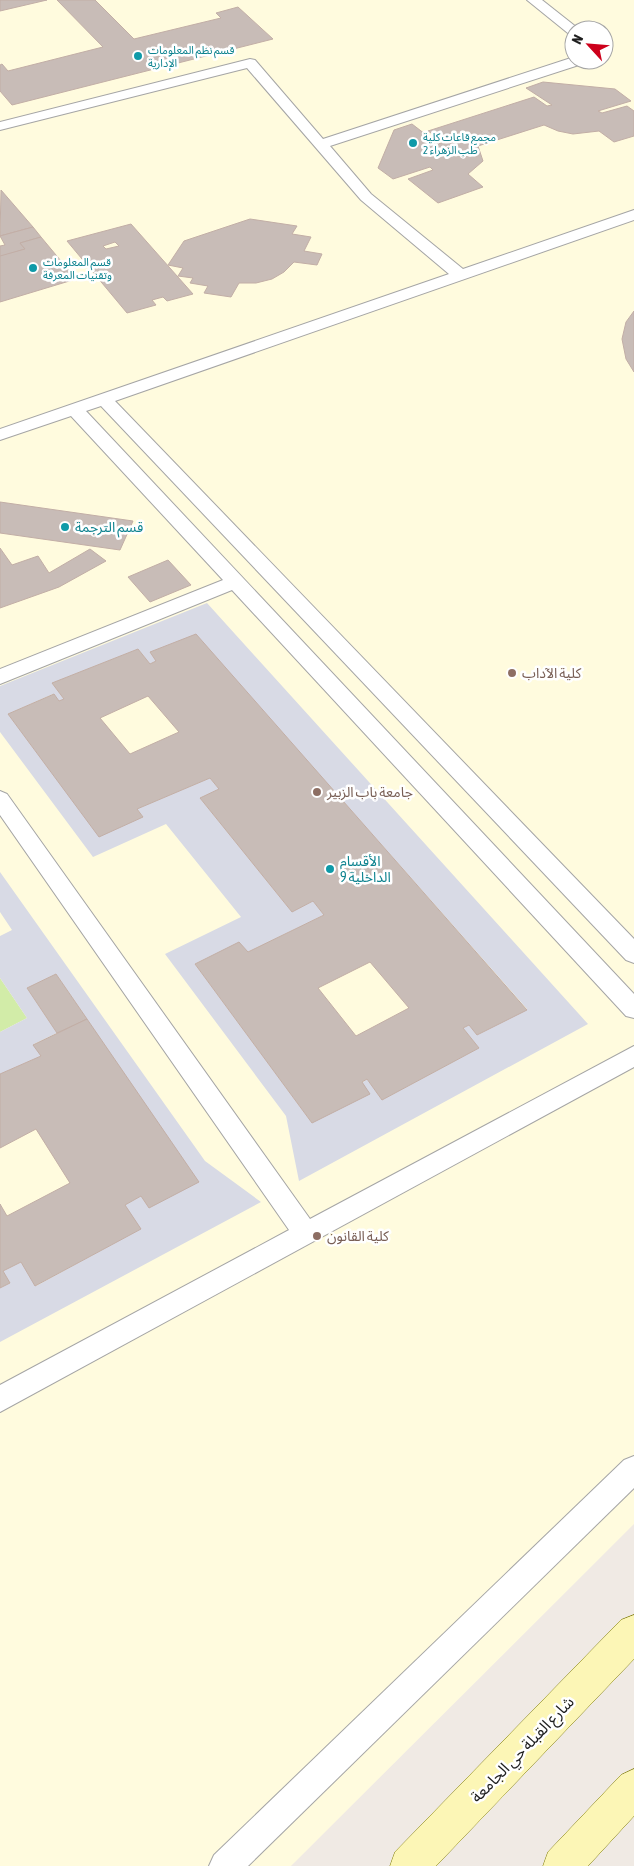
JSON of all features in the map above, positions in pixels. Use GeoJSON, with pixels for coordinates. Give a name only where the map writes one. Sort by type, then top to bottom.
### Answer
{"type":"FeatureCollection","features":[{"type":"Feature","properties":{"kind":"main road","name":"شارع القبلة حي الجامعة"},"geometry":{"type":"LineString","coordinates":[[409,1866],[634,1633]]}},
{"type":"Feature","properties":{"kind":"main road"},"geometry":{"type":"LineString","coordinates":[[562,1866],[634,1788]]}},
{"type":"Feature","properties":{"kind":"lane"},"geometry":{"type":"LineString","coordinates":[[534,0],[564,23]]}},
{"type":"Feature","properties":{"kind":"lane"},"geometry":{"type":"LineString","coordinates":[[0,126],[250,63],[366,197],[460,275]]}},
{"type":"Feature","properties":{"kind":"lane"},"geometry":{"type":"LineString","coordinates":[[321,144],[564,65]]}},
{"type":"Feature","properties":{"kind":"lane"},"geometry":{"type":"LineString","coordinates":[[0,435],[634,215]]}},
{"type":"Feature","properties":{"kind":"lane"},"geometry":{"type":"LineString","coordinates":[[103,398],[634,954]]}},
{"type":"Feature","properties":{"kind":"lane"},"geometry":{"type":"LineString","coordinates":[[74,409],[634,1009]]}},
{"type":"Feature","properties":{"kind":"lane"},"geometry":{"type":"LineString","coordinates":[[0,677],[235,582]]}},
{"type":"Feature","properties":{"kind":"lane"},"geometry":{"type":"LineString","coordinates":[[0,799],[306,1234]]}},
{"type":"Feature","properties":{"kind":"lane"},"geometry":{"type":"LineString","coordinates":[[0,1399],[634,1056]]}},
{"type":"Feature","properties":{"kind":"lane"},"geometry":{"type":"LineString","coordinates":[[225,1866],[634,1469]]}},
{"type":"Feature","properties":{"kind":"shaded area","name":"جامعة باب الزبير"},"geometry":{"type":"Polygon","coordinates":[[[0,0],[634,0],[634,1524],[291,1866],[0,1866],[0,0]]]}},
{"type":"Feature","properties":{"kind":"shaded area"},"geometry":{"type":"Polygon","coordinates":[[[207,603],[588,1024],[299,1181],[286,1116],[165,954],[241,917],[166,824],[93,857],[0,732],[0,686],[207,603]],[[196,635],[150,652],[156,661],[150,664],[138,649],[52,683],[64,699],[59,701],[53,694],[8,714],[99,836],[143,817],[137,809],[210,778],[219,789],[200,798],[292,912],[313,901],[324,915],[248,952],[239,943],[195,964],[312,1123],[367,1079],[382,1100],[479,1048],[463,1028],[469,1025],[477,1035],[527,1009],[196,635]]]}},
{"type":"Feature","properties":{"kind":"shaded area"},"geometry":{"type":"Polygon","coordinates":[[[0,872],[205,1161],[261,1202],[0,1342],[0,1288],[10,1283],[3,1271],[21,1262],[36,1286],[140,1229],[125,1205],[141,1196],[149,1208],[198,1181],[56,974],[27,988],[57,1033],[34,1044],[41,1056],[0,1074],[0,1032],[27,1018],[0,978],[0,936],[12,930],[0,912],[0,872]]]}},
{"type":"Feature","properties":{"kind":"green space"},"geometry":{"type":"Polygon","coordinates":[[[0,978],[27,1018],[0,1032],[0,978]]]}},
{"type":"Feature","properties":{"kind":"building"},"geometry":{"type":"Polygon","coordinates":[[[0,0],[47,0],[0,11],[0,0]]]}},
{"type":"Feature","properties":{"kind":"building","name":"قسم نظم المعلومات الإدارية"},"geometry":{"type":"Polygon","coordinates":[[[57,0],[95,0],[134,39],[221,18],[216,13],[238,7],[273,39],[12,105],[0,91],[0,65],[2,64],[8,71],[103,47],[57,0]]]}},
{"type":"Feature","properties":{"kind":"building","name":"مجمع قاعات كلية طب الزهراء 2"},"geometry":{"type":"Polygon","coordinates":[[[543,82],[615,89],[631,101],[598,111],[602,113],[627,106],[634,111],[634,136],[614,142],[599,131],[573,134],[558,131],[544,125],[478,146],[483,161],[468,174],[483,187],[438,203],[408,179],[433,170],[430,167],[393,179],[378,168],[394,130],[412,124],[438,144],[444,142],[428,131],[534,97],[547,106],[552,105],[526,88],[543,82]]]}},
{"type":"Feature","properties":{"kind":"building"},"geometry":{"type":"Polygon","coordinates":[[[1,190],[33,227],[0,236],[1,190]]]}},
{"type":"Feature","properties":{"kind":"building"},"geometry":{"type":"Polygon","coordinates":[[[250,219],[297,226],[292,234],[311,237],[304,251],[322,254],[317,265],[294,262],[284,272],[272,279],[256,283],[239,283],[231,297],[204,293],[208,286],[190,283],[193,278],[178,276],[183,268],[168,265],[184,241],[250,219]]]}},
{"type":"Feature","properties":{"kind":"building"},"geometry":{"type":"Polygon","coordinates":[[[131,224],[193,294],[167,301],[163,297],[152,300],[156,305],[127,313],[67,241],[131,224]],[[115,242],[103,246],[106,249],[119,246],[115,242]]]}},
{"type":"Feature","properties":{"kind":"building"},"geometry":{"type":"Polygon","coordinates":[[[33,227],[41,237],[20,243],[25,249],[0,257],[0,246],[5,245],[0,236],[33,227]]]}},
{"type":"Feature","properties":{"kind":"building","name":"قسم المعلومات وتقنيات المعرفة"},"geometry":{"type":"Polygon","coordinates":[[[41,237],[76,279],[0,302],[0,256],[25,249],[20,243],[41,237]]]}},
{"type":"Feature","properties":{"kind":"building"},"geometry":{"type":"Polygon","coordinates":[[[634,311],[634,372],[626,359],[622,339],[626,322],[634,311]]]}},
{"type":"Feature","properties":{"kind":"building","name":"قسم الترجمة"},"geometry":{"type":"Polygon","coordinates":[[[0,502],[133,521],[120,550],[0,533],[0,502]]]}},
{"type":"Feature","properties":{"kind":"building","name":"قسم الترجمة"},"geometry":{"type":"Polygon","coordinates":[[[0,548],[12,565],[38,556],[49,573],[90,549],[106,561],[59,587],[0,608],[0,548]]]}},
{"type":"Feature","properties":{"kind":"building"},"geometry":{"type":"Polygon","coordinates":[[[168,560],[191,585],[150,602],[128,577],[168,560]]]}},
{"type":"Feature","properties":{"kind":"building","name":"الأقسام الداخلية 9"},"geometry":{"type":"Polygon","coordinates":[[[196,634],[527,1010],[477,1035],[469,1025],[463,1028],[479,1048],[382,1100],[367,1079],[362,1082],[370,1094],[312,1123],[195,964],[239,942],[248,952],[324,915],[313,901],[292,912],[200,798],[219,789],[210,778],[137,809],[143,817],[99,837],[8,714],[54,694],[59,701],[64,699],[52,683],[138,649],[150,664],[156,661],[150,652],[196,634]],[[148,696],[100,718],[130,754],[179,732],[148,696]],[[370,962],[318,988],[356,1036],[409,1008],[370,962]]]}},
{"type":"Feature","properties":{"kind":"building"},"geometry":{"type":"Polygon","coordinates":[[[56,974],[87,1019],[57,1033],[27,988],[56,974]]]}},
{"type":"Feature","properties":{"kind":"building"},"geometry":{"type":"Polygon","coordinates":[[[87,1019],[199,1182],[149,1208],[141,1196],[125,1205],[141,1229],[35,1286],[21,1262],[3,1271],[10,1283],[0,1288],[0,1204],[7,1216],[70,1183],[36,1129],[0,1148],[0,1074],[41,1056],[33,1045],[87,1019]]]}},
{"type":"Feature","properties":{"kind":"place","name":"قسم نظم المعلومات الإدارية"},"geometry":{"type":"Point","coordinates":[138,56]}},
{"type":"Feature","properties":{"kind":"place","name":"مجمع قاعات كلية طب الزهراء 2"},"geometry":{"type":"Point","coordinates":[413,143]}},
{"type":"Feature","properties":{"kind":"place","name":"قسم المعلومات وتقنيات المعرفة"},"geometry":{"type":"Point","coordinates":[33,268]}},
{"type":"Feature","properties":{"kind":"place","name":"قسم الترجمة"},"geometry":{"type":"Point","coordinates":[65,527]}},
{"type":"Feature","properties":{"kind":"place","name":"كلية الآداب"},"geometry":{"type":"Point","coordinates":[512,673]}},
{"type":"Feature","properties":{"kind":"place","name":"جامعة باب الزبير"},"geometry":{"type":"Point","coordinates":[317,792]}},
{"type":"Feature","properties":{"kind":"place","name":"الأقسام الداخلية 9"},"geometry":{"type":"Point","coordinates":[330,869]}},
{"type":"Feature","properties":{"kind":"place","name":"كلية القانون"},"geometry":{"type":"Point","coordinates":[317,1236]}}]}
